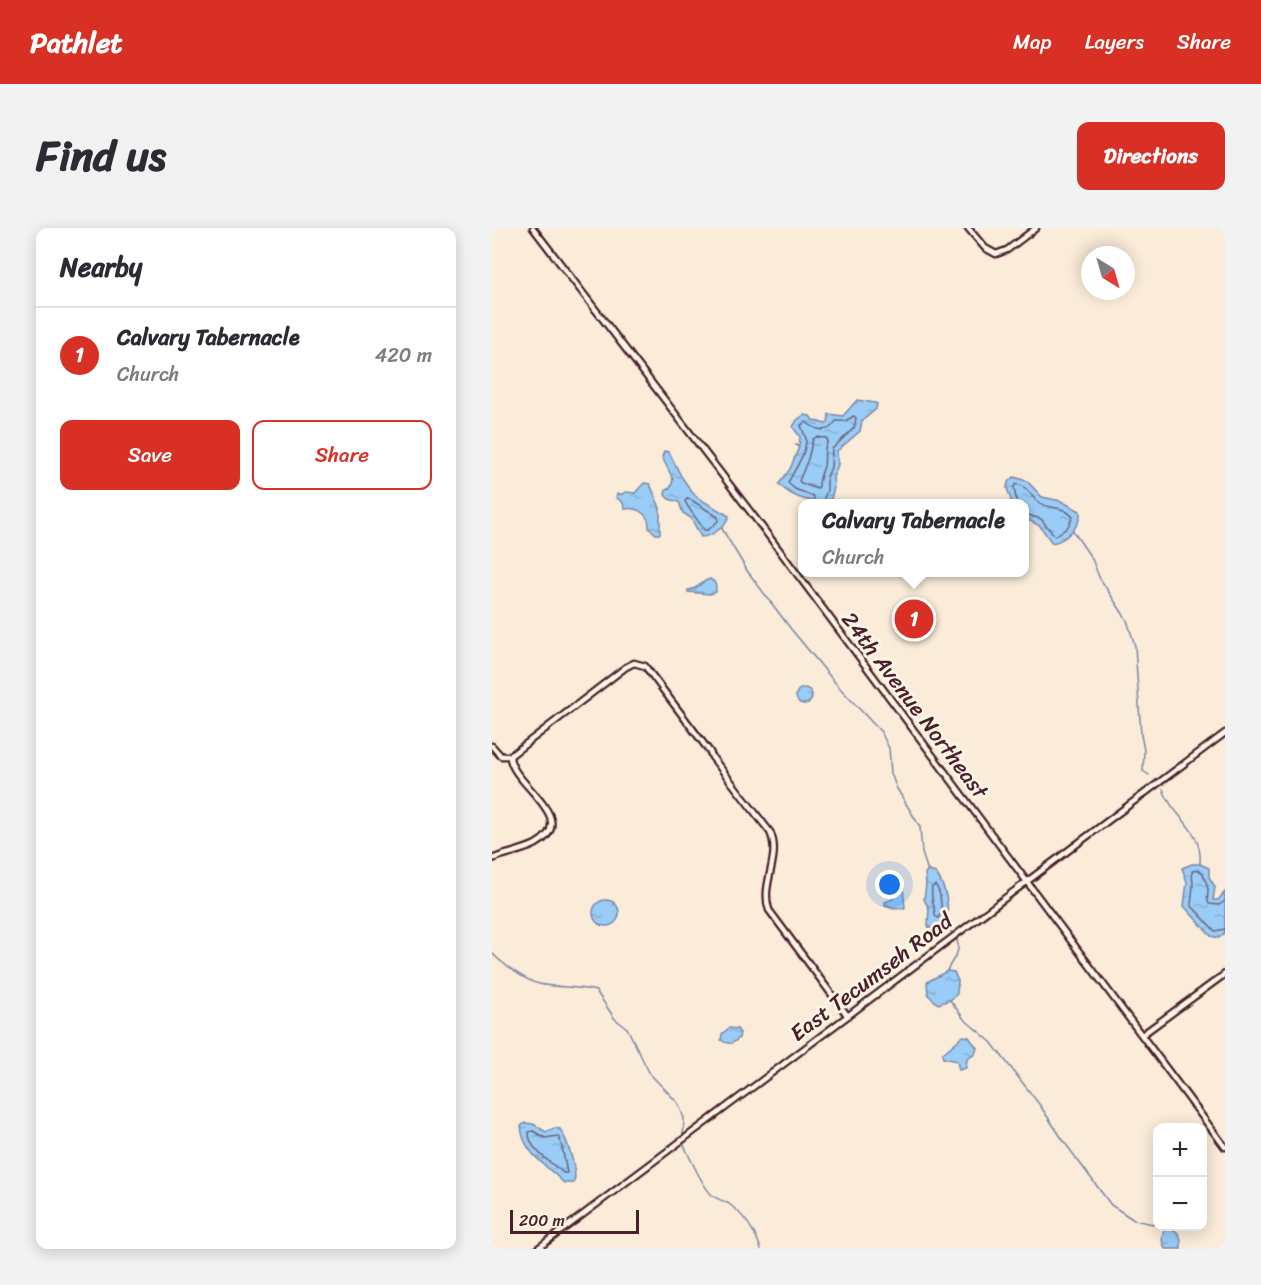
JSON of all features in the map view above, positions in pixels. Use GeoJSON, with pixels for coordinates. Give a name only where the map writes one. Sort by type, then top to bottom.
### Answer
{"type":"FeatureCollection","features":[{"type":"Feature","properties":{"kind":"street","name":"24th Avenue Northeast"},"geometry":{"type":"LineString","coordinates":[[533,228],[798,576]]}},
{"type":"Feature","properties":{"kind":"street"},"geometry":{"type":"LineString","coordinates":[[969,228],[985,248],[996,254],[1007,250],[1036,228]]}},
{"type":"Feature","properties":{"kind":"street","name":"24th Avenue Northeast"},"geometry":{"type":"LineString","coordinates":[[799,577],[1225,1147]]}},
{"type":"Feature","properties":{"kind":"street"},"geometry":{"type":"LineString","coordinates":[[492,747],[501,756],[510,756],[626,667],[634,663],[645,666],[770,832],[774,845],[766,894],[769,910],[847,1015]]}},
{"type":"Feature","properties":{"kind":"street","name":"East Tecumseh Road"},"geometry":{"type":"LineString","coordinates":[[537,1249],[959,930],[1225,733]]}},
{"type":"Feature","properties":{"kind":"street"},"geometry":{"type":"LineString","coordinates":[[492,859],[537,843],[544,838],[552,824],[548,811],[513,766],[510,756]]}},
{"type":"Feature","properties":{"kind":"street"},"geometry":{"type":"LineString","coordinates":[[1142,1035],[1225,974]]}},
{"type":"Feature","properties":{"kind":"water"},"geometry":{"type":"Polygon","coordinates":[[[857,400],[877,404],[876,409],[862,421],[860,431],[837,451],[838,465],[833,478],[834,488],[831,499],[803,499],[784,489],[779,484],[790,469],[799,447],[795,445],[799,445],[800,437],[793,427],[797,420],[804,415],[825,424],[828,423],[829,414],[843,416],[857,400]]]}},
{"type":"Feature","properties":{"kind":"water"},"geometry":{"type":"Polygon","coordinates":[[[664,451],[669,452],[681,476],[698,498],[729,516],[718,530],[701,537],[691,518],[683,513],[679,502],[665,495],[673,479],[662,457],[664,451]]]}},
{"type":"Feature","properties":{"kind":"water"},"geometry":{"type":"Polygon","coordinates":[[[1014,477],[1027,481],[1042,497],[1061,501],[1080,511],[1078,522],[1072,532],[1052,543],[1040,526],[1029,520],[1029,499],[1011,499],[1007,488],[1008,482],[1014,477]]]}},
{"type":"Feature","properties":{"kind":"water"},"geometry":{"type":"Polygon","coordinates":[[[644,483],[650,484],[660,508],[660,534],[656,534],[649,528],[649,523],[642,512],[625,509],[623,503],[616,497],[617,494],[626,492],[635,493],[644,483]]]}},
{"type":"Feature","properties":{"kind":"water"},"geometry":{"type":"Polygon","coordinates":[[[710,579],[715,584],[716,592],[710,594],[688,592],[688,590],[710,579]]]}},
{"type":"Feature","properties":{"kind":"water"},"geometry":{"type":"Polygon","coordinates":[[[801,688],[807,688],[812,696],[810,702],[801,704],[796,699],[796,693],[801,688]]]}},
{"type":"Feature","properties":{"kind":"water"},"geometry":{"type":"Polygon","coordinates":[[[1200,864],[1209,868],[1209,877],[1215,887],[1213,900],[1218,900],[1225,892],[1225,932],[1219,938],[1211,936],[1184,906],[1187,882],[1182,868],[1200,864]]]}},
{"type":"Feature","properties":{"kind":"water"},"geometry":{"type":"Polygon","coordinates":[[[928,871],[936,873],[945,891],[947,904],[944,923],[929,929],[929,909],[924,899],[925,873],[928,871]]]}},
{"type":"Feature","properties":{"kind":"water"},"geometry":{"type":"Polygon","coordinates":[[[895,884],[903,887],[905,908],[885,905],[885,902],[893,899],[895,884]]]}},
{"type":"Feature","properties":{"kind":"water"},"geometry":{"type":"Polygon","coordinates":[[[606,900],[615,904],[619,913],[615,922],[606,926],[597,922],[593,913],[597,904],[606,900]]]}},
{"type":"Feature","properties":{"kind":"water"},"geometry":{"type":"Polygon","coordinates":[[[947,971],[954,972],[958,981],[957,994],[950,1000],[938,1004],[928,995],[927,982],[947,971]]]}},
{"type":"Feature","properties":{"kind":"water"},"geometry":{"type":"Polygon","coordinates":[[[729,1028],[737,1029],[740,1033],[739,1038],[735,1042],[726,1043],[721,1040],[722,1034],[729,1028]]]}},
{"type":"Feature","properties":{"kind":"water"},"geometry":{"type":"Polygon","coordinates":[[[963,1036],[969,1037],[977,1048],[975,1054],[967,1059],[966,1068],[959,1070],[957,1061],[943,1058],[942,1054],[963,1036]]]}},
{"type":"Feature","properties":{"kind":"water"},"geometry":{"type":"Polygon","coordinates":[[[525,1123],[533,1124],[546,1132],[554,1128],[560,1129],[569,1147],[575,1177],[574,1183],[564,1183],[536,1158],[523,1136],[521,1126],[525,1123]]]}},
{"type":"Feature","properties":{"kind":"water"},"geometry":{"type":"Polygon","coordinates":[[[1163,1231],[1176,1231],[1181,1240],[1181,1249],[1165,1249],[1162,1240],[1163,1231]]]}},
{"type":"Feature","properties":{"kind":"waterway"},"geometry":{"type":"LineString","coordinates":[[721,527],[748,572],[791,629],[838,686],[881,732],[889,748],[891,773],[896,787],[920,827],[922,853],[928,871]]}},
{"type":"Feature","properties":{"kind":"waterway"},"geometry":{"type":"LineString","coordinates":[[1073,531],[1127,620],[1135,646],[1144,750],[1143,771],[1149,775]]}},
{"type":"Feature","properties":{"kind":"waterway"},"geometry":{"type":"LineString","coordinates":[[1163,789],[1173,808],[1197,841],[1200,864]]}},
{"type":"Feature","properties":{"kind":"waterway"},"geometry":{"type":"LineString","coordinates":[[945,924],[953,934]]}},
{"type":"Feature","properties":{"kind":"waterway"},"geometry":{"type":"LineString","coordinates":[[947,971],[957,952],[956,938]]}},
{"type":"Feature","properties":{"kind":"waterway"},"geometry":{"type":"LineString","coordinates":[[492,953],[514,971],[539,984],[596,991],[615,1019],[627,1028],[650,1074],[678,1103],[684,1118],[683,1138]]}},
{"type":"Feature","properties":{"kind":"waterway"},"geometry":{"type":"LineString","coordinates":[[950,1000],[964,1019],[991,1042],[1039,1104],[1111,1205],[1134,1220],[1153,1224]]}},
{"type":"Feature","properties":{"kind":"waterway"},"geometry":{"type":"LineString","coordinates":[[683,1143],[709,1192],[739,1213],[756,1236],[761,1249]]}},
{"type":"Feature","properties":{"kind":"place","name":"Calvary Tabernacle"},"geometry":{"type":"Point","coordinates":[914,619]}}]}
